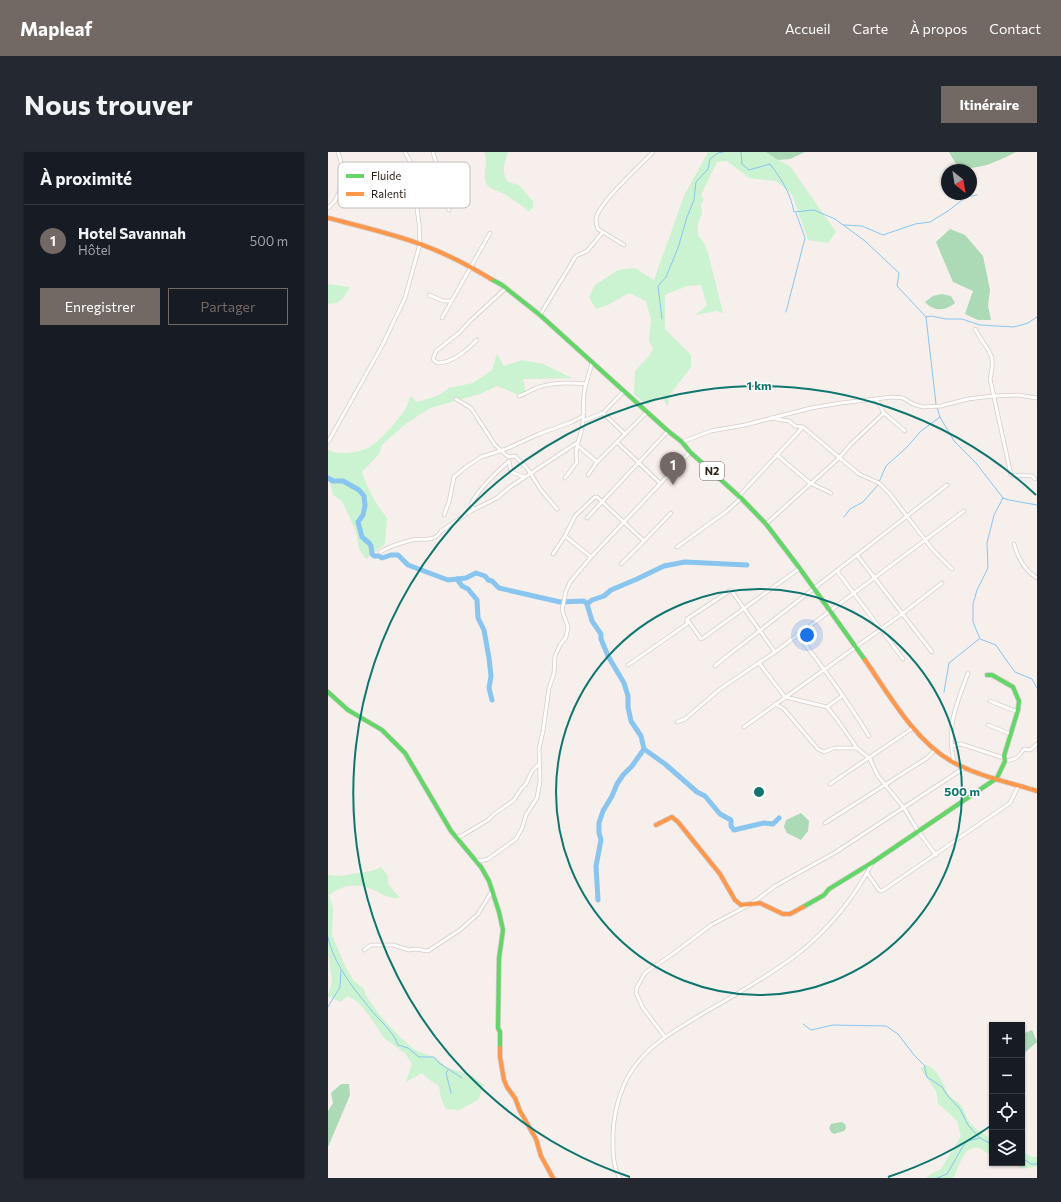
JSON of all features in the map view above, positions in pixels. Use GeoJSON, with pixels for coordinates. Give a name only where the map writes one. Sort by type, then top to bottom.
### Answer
{"type":"FeatureCollection","features":[{"type":"Feature","properties":{"kind":"main road","name":"N2"},"geometry":{"type":"LineString","coordinates":[[328,218],[372,229],[420,244],[471,267],[506,288],[540,314],[592,363],[682,442],[690,452],[740,497],[766,524],[800,568],[913,728],[935,750],[964,768],[1037,791]]}},
{"type":"Feature","properties":{"kind":"main road"},"geometry":{"type":"LineString","coordinates":[[656,825],[659,822],[672,817],[678,822],[720,874],[735,900],[741,905],[760,903],[783,914],[790,914],[824,895],[829,889],[873,862],[997,778],[1004,760],[1018,712],[1019,701],[1013,687],[992,675],[987,674]]}},
{"type":"Feature","properties":{"kind":"main road"},"geometry":{"type":"LineString","coordinates":[[328,692],[348,710],[382,730],[405,753],[451,831],[481,867],[492,891],[503,930],[499,958],[498,1028],[500,1032],[500,1057],[504,1080],[536,1139],[541,1156],[553,1178]]}},
{"type":"Feature","properties":{"kind":"street"},"geometry":{"type":"LineString","coordinates":[[338,152],[341,162]]}},
{"type":"Feature","properties":{"kind":"street"},"geometry":{"type":"LineString","coordinates":[[405,152],[410,162]]}},
{"type":"Feature","properties":{"kind":"street"},"geometry":{"type":"LineString","coordinates":[[433,152],[436,162]]}},
{"type":"Feature","properties":{"kind":"street"},"geometry":{"type":"LineString","coordinates":[[624,245],[598,229],[596,220],[600,208],[627,176],[642,165],[653,152]]}},
{"type":"Feature","properties":{"kind":"street"},"geometry":{"type":"LineString","coordinates":[[328,208],[335,201],[338,195]]}},
{"type":"Feature","properties":{"kind":"street"},"geometry":{"type":"LineString","coordinates":[[328,442],[382,346],[406,298],[420,244],[417,208]]}},
{"type":"Feature","properties":{"kind":"street"},"geometry":{"type":"LineString","coordinates":[[540,314],[576,256],[587,251],[603,232]]}},
{"type":"Feature","properties":{"kind":"street"},"geometry":{"type":"LineString","coordinates":[[442,318],[490,233]]}},
{"type":"Feature","properties":{"kind":"street"},"geometry":{"type":"LineString","coordinates":[[477,340],[464,352],[443,362],[437,363],[433,358],[436,351],[459,333],[506,288]]}},
{"type":"Feature","properties":{"kind":"street"},"geometry":{"type":"LineString","coordinates":[[429,295],[443,301],[452,301]]}},
{"type":"Feature","properties":{"kind":"street"},"geometry":{"type":"LineString","coordinates":[[975,329],[981,341],[992,354],[993,366],[990,379],[1011,475],[1032,476],[1035,479]]}},
{"type":"Feature","properties":{"kind":"street"},"geometry":{"type":"LineString","coordinates":[[565,478],[577,462],[578,444],[584,421],[583,416],[586,384],[592,363]]}},
{"type":"Feature","properties":{"kind":"street"},"geometry":{"type":"LineString","coordinates":[[519,396],[548,384],[570,382],[586,384]]}},
{"type":"Feature","properties":{"kind":"street"},"geometry":{"type":"LineString","coordinates":[[584,421],[603,413],[624,391]]}},
{"type":"Feature","properties":{"kind":"street"},"geometry":{"type":"LineString","coordinates":[[682,442],[710,431],[744,425],[811,408],[876,399],[904,398],[923,408],[941,406],[973,398],[993,396],[1018,395],[1037,398]]}},
{"type":"Feature","properties":{"kind":"street"},"geometry":{"type":"LineString","coordinates":[[456,399],[471,408],[488,435],[509,457]]}},
{"type":"Feature","properties":{"kind":"street"},"geometry":{"type":"LineString","coordinates":[[876,399],[884,413],[906,431]]}},
{"type":"Feature","properties":{"kind":"street"},"geometry":{"type":"LineString","coordinates":[[588,475],[596,462],[647,412]]}},
{"type":"Feature","properties":{"kind":"street"},"geometry":{"type":"LineString","coordinates":[[603,413],[625,434]]}},
{"type":"Feature","properties":{"kind":"street"},"geometry":{"type":"LineString","coordinates":[[766,524],[839,458],[851,444],[884,413]]}},
{"type":"Feature","properties":{"kind":"street"},"geometry":{"type":"LineString","coordinates":[[444,515],[454,477],[460,471],[481,458],[572,422],[583,416]]}},
{"type":"Feature","properties":{"kind":"street"},"geometry":{"type":"LineString","coordinates":[[769,418],[790,421],[795,426],[803,427],[859,474],[879,483],[890,493],[932,550],[952,569]]}},
{"type":"Feature","properties":{"kind":"street"},"geometry":{"type":"LineString","coordinates":[[677,547],[727,511],[803,427]]}},
{"type":"Feature","properties":{"kind":"street"},"geometry":{"type":"LineString","coordinates":[[587,518],[668,431]]}},
{"type":"Feature","properties":{"kind":"street"},"geometry":{"type":"LineString","coordinates":[[618,442],[660,483]]}},
{"type":"Feature","properties":{"kind":"street"},"geometry":{"type":"LineString","coordinates":[[578,444],[596,462]]}},
{"type":"Feature","properties":{"kind":"street"},"geometry":{"type":"LineString","coordinates":[[380,552],[392,545],[415,539],[428,540],[437,536],[440,531],[474,509],[497,498],[525,477],[578,444]]}},
{"type":"Feature","properties":{"kind":"street"},"geometry":{"type":"LineString","coordinates":[[475,860],[481,861],[488,859],[516,839],[522,828],[526,815],[537,798],[540,781],[539,749],[549,688],[554,673],[555,656],[560,644],[566,637],[568,627],[562,610],[564,598],[570,582],[591,557],[690,452]]}},
{"type":"Feature","properties":{"kind":"street"},"geometry":{"type":"LineString","coordinates":[[777,455],[810,483],[831,493]]}},
{"type":"Feature","properties":{"kind":"street"},"geometry":{"type":"LineString","coordinates":[[509,457],[515,456],[517,458],[557,509]]}},
{"type":"Feature","properties":{"kind":"street"},"geometry":{"type":"LineString","coordinates":[[509,457],[508,462],[511,472],[525,477]]}},
{"type":"Feature","properties":{"kind":"street"},"geometry":{"type":"LineString","coordinates":[[474,509],[471,505],[473,500],[492,477],[508,462]]}},
{"type":"Feature","properties":{"kind":"street"},"geometry":{"type":"LineString","coordinates":[[716,666],[947,486]]}},
{"type":"Feature","properties":{"kind":"street"},"geometry":{"type":"LineString","coordinates":[[553,554],[565,536],[575,516],[595,497],[603,502],[644,541]]}},
{"type":"Feature","properties":{"kind":"street"},"geometry":{"type":"LineString","coordinates":[[677,722],[685,719],[720,689],[775,652],[797,634],[964,511]]}},
{"type":"Feature","properties":{"kind":"street"},"geometry":{"type":"LineString","coordinates":[[621,564],[671,513]]}},
{"type":"Feature","properties":{"kind":"street"},"geometry":{"type":"LineString","coordinates":[[565,536],[591,557]]}},
{"type":"Feature","properties":{"kind":"street"},"geometry":{"type":"LineString","coordinates":[[1014,544],[1022,565],[1030,574],[1037,578]]}},
{"type":"Feature","properties":{"kind":"street"},"geometry":{"type":"LineString","coordinates":[[858,555],[932,652]]}},
{"type":"Feature","properties":{"kind":"street"},"geometry":{"type":"LineString","coordinates":[[687,619],[700,639],[745,609],[800,568]]}},
{"type":"Feature","properties":{"kind":"street"},"geometry":{"type":"LineString","coordinates":[[838,570],[903,659]]}},
{"type":"Feature","properties":{"kind":"street"},"geometry":{"type":"LineString","coordinates":[[744,727],[880,628],[902,614],[942,583]]}},
{"type":"Feature","properties":{"kind":"street"},"geometry":{"type":"LineString","coordinates":[[628,665],[687,624],[687,619],[731,590],[775,652]]}},
{"type":"Feature","properties":{"kind":"street"},"geometry":{"type":"LineString","coordinates":[[797,634],[854,712],[869,736]]}},
{"type":"Feature","properties":{"kind":"street"},"geometry":{"type":"LineString","coordinates":[[759,663],[785,697],[827,707],[857,748],[870,759],[878,776],[904,808],[918,831],[936,855]]}},
{"type":"Feature","properties":{"kind":"street"},"geometry":{"type":"LineString","coordinates":[[955,763],[950,729],[955,708],[968,673]]}},
{"type":"Feature","properties":{"kind":"street"},"geometry":{"type":"LineString","coordinates":[[827,707],[842,696]]}},
{"type":"Feature","properties":{"kind":"street"},"geometry":{"type":"LineString","coordinates":[[990,701],[1018,712]]}},
{"type":"Feature","properties":{"kind":"street"},"geometry":{"type":"LineString","coordinates":[[775,704],[784,709],[818,749],[824,752],[834,748],[857,748]]}},
{"type":"Feature","properties":{"kind":"street"},"geometry":{"type":"LineString","coordinates":[[988,725],[1011,734]]}},
{"type":"Feature","properties":{"kind":"street"},"geometry":{"type":"LineString","coordinates":[[830,784],[870,759],[913,728]]}},
{"type":"Feature","properties":{"kind":"street"},"geometry":{"type":"LineString","coordinates":[[952,746],[961,744],[1004,760],[1015,760],[1022,754],[1024,749],[1030,750],[1037,744]]}},
{"type":"Feature","properties":{"kind":"street"},"geometry":{"type":"LineString","coordinates":[[825,822],[927,758],[935,750]]}},
{"type":"Feature","properties":{"kind":"street"},"geometry":{"type":"LineString","coordinates":[[456,836],[463,836],[488,820],[493,814],[514,800],[526,784],[532,771],[539,764]]}},
{"type":"Feature","properties":{"kind":"street"},"geometry":{"type":"LineString","coordinates":[[664,1037],[643,1008],[636,993],[637,987],[645,973],[711,925],[751,904],[775,886],[836,852],[964,768]]}},
{"type":"Feature","properties":{"kind":"street"},"geometry":{"type":"LineString","coordinates":[[867,873],[879,890],[882,891],[1010,803],[1019,785]]}},
{"type":"Feature","properties":{"kind":"street"},"geometry":{"type":"LineString","coordinates":[[620,1178],[613,1157],[613,1127],[619,1099],[628,1076],[639,1060],[664,1037],[752,985],[795,955],[824,931],[846,904],[873,862]]}},
{"type":"Feature","properties":{"kind":"street"},"geometry":{"type":"LineString","coordinates":[[364,950],[371,946],[393,945],[410,950],[415,949],[428,951],[460,930],[478,914],[492,891]]}},
{"type":"Feature","properties":{"kind":"green space"},"geometry":{"type":"Polygon","coordinates":[[[484,152],[508,152],[504,164],[504,175],[508,182],[519,185],[533,201],[533,207],[529,212],[509,197],[487,185],[485,179],[486,160],[484,152]]]}},
{"type":"Feature","properties":{"kind":"green space"},"geometry":{"type":"Polygon","coordinates":[[[708,152],[766,152],[790,166],[836,232],[828,243],[808,240],[792,194],[776,181],[749,178],[727,161],[717,162],[701,195],[704,200],[701,204],[702,214],[698,223],[698,235],[704,243],[708,253],[723,313],[716,311],[696,315],[707,305],[701,285],[687,286],[665,295],[665,329],[691,355],[691,367],[669,396],[668,407],[661,396],[647,405],[634,394],[635,371],[649,356],[653,349],[649,341],[651,320],[646,301],[629,293],[608,305],[596,309],[589,297],[595,285],[618,270],[635,268],[654,280],[684,196],[708,152]]]}},
{"type":"Feature","properties":{"kind":"green space"},"geometry":{"type":"Polygon","coordinates":[[[766,152],[805,152],[790,159],[778,160],[766,152]]]}},
{"type":"Feature","properties":{"kind":"green space"},"geometry":{"type":"Polygon","coordinates":[[[949,152],[1016,152],[986,165],[977,167],[977,164],[958,164],[949,152]]]}},
{"type":"Feature","properties":{"kind":"green space"},"geometry":{"type":"Polygon","coordinates":[[[950,229],[965,235],[983,256],[990,290],[988,306],[991,320],[978,320],[965,314],[973,291],[953,282],[936,242],[950,229]]]}},
{"type":"Feature","properties":{"kind":"green space"},"geometry":{"type":"Polygon","coordinates":[[[328,284],[350,287],[343,298],[337,303],[328,304],[328,284]]]}},
{"type":"Feature","properties":{"kind":"green space"},"geometry":{"type":"Polygon","coordinates":[[[942,294],[951,296],[955,303],[947,308],[936,309],[932,308],[925,302],[933,296],[942,294]]]}},
{"type":"Feature","properties":{"kind":"green space"},"geometry":{"type":"Polygon","coordinates":[[[497,354],[504,366],[522,360],[543,364],[572,378],[523,379],[526,394],[519,395],[497,386],[480,394],[430,408],[404,425],[382,445],[379,454],[362,472],[372,496],[387,518],[385,544],[366,559],[359,549],[356,531],[342,501],[333,495],[328,473],[328,450],[339,453],[351,453],[368,448],[391,428],[407,407],[410,396],[417,402],[437,396],[449,388],[473,383],[492,370],[497,354]]]}},
{"type":"Feature","properties":{"kind":"green space"},"geometry":{"type":"Polygon","coordinates":[[[801,813],[809,821],[808,831],[801,840],[787,833],[784,827],[786,820],[801,813]]]}},
{"type":"Feature","properties":{"kind":"green space"},"geometry":{"type":"Polygon","coordinates":[[[381,867],[388,876],[388,884],[400,898],[390,897],[370,888],[358,886],[346,886],[335,891],[329,895],[333,909],[332,935],[346,968],[354,981],[363,988],[367,997],[381,1017],[400,1037],[415,1050],[436,1058],[446,1067],[472,1076],[484,1085],[478,1100],[459,1110],[446,1109],[441,1098],[439,1086],[422,1073],[406,1082],[412,1064],[405,1053],[384,1038],[358,1002],[348,996],[340,1002],[328,996],[332,981],[328,951],[328,875],[347,875],[375,870],[381,867]]]}},
{"type":"Feature","properties":{"kind":"green space"},"geometry":{"type":"Polygon","coordinates":[[[1032,1030],[1037,1042],[1025,1052],[1025,1033],[1032,1030]]]}},
{"type":"Feature","properties":{"kind":"green space"},"geometry":{"type":"Polygon","coordinates":[[[926,1065],[935,1070],[950,1096],[959,1103],[970,1123],[977,1130],[989,1137],[989,1154],[981,1149],[970,1149],[963,1157],[953,1178],[926,1178],[941,1169],[961,1136],[957,1121],[938,1103],[936,1091],[921,1068],[926,1065]]]}},
{"type":"Feature","properties":{"kind":"green space"},"geometry":{"type":"Polygon","coordinates":[[[341,1084],[349,1084],[350,1095],[328,1147],[328,1111],[333,1103],[331,1093],[341,1084]]]}},
{"type":"Feature","properties":{"kind":"green space"},"geometry":{"type":"Polygon","coordinates":[[[841,1122],[845,1124],[846,1128],[844,1131],[834,1134],[831,1132],[829,1128],[831,1124],[841,1122]]]}},
{"type":"Feature","properties":{"kind":"green space"},"geometry":{"type":"Polygon","coordinates":[[[1025,1153],[1032,1157],[1037,1157],[1037,1166],[1030,1168],[1018,1166],[1025,1166],[1025,1153]]]}},
{"type":"Feature","properties":{"kind":"waterway"},"geometry":{"type":"LineString","coordinates":[[662,319],[658,286],[666,277],[678,248],[687,217],[694,200],[696,182],[708,169],[710,159],[718,153],[723,152]]}},
{"type":"Feature","properties":{"kind":"waterway"},"geometry":{"type":"LineString","coordinates":[[741,152],[742,164],[749,170],[770,164],[785,186],[794,212],[814,210],[835,219],[865,241],[899,273],[897,286],[926,317],[936,404],[940,417],[954,441],[976,463],[1003,498],[1037,505]]}},
{"type":"Feature","properties":{"kind":"waterway"},"geometry":{"type":"LineString","coordinates":[[844,225],[862,226],[883,235],[915,224],[930,222],[962,200]]}},
{"type":"Feature","properties":{"kind":"waterway"},"geometry":{"type":"LineString","coordinates":[[786,312],[805,238],[796,213]]}},
{"type":"Feature","properties":{"kind":"waterway"},"geometry":{"type":"LineString","coordinates":[[926,317],[931,316],[946,319],[962,319],[980,325],[1014,327],[1028,323],[1037,317]]}},
{"type":"Feature","properties":{"kind":"waterway"},"geometry":{"type":"LineString","coordinates":[[879,482],[886,466],[907,447],[921,431],[940,417]]}},
{"type":"Feature","properties":{"kind":"waterway"},"geometry":{"type":"LineString","coordinates":[[328,478],[333,481],[343,481],[359,490],[364,496],[365,506],[363,515],[358,522],[362,537],[371,546],[372,554],[374,556],[379,556],[382,558],[391,555],[398,555],[408,565],[448,580],[466,578],[476,573],[485,576],[499,588],[560,602],[584,601],[587,604],[592,621],[601,634],[601,639],[608,656],[624,683],[628,696],[628,707],[631,721],[641,736],[644,749],[665,764],[697,792],[705,796],[720,814],[731,820],[731,826],[734,830],[764,823],[773,824],[779,818]]}},
{"type":"Feature","properties":{"kind":"waterway"},"geometry":{"type":"LineString","coordinates":[[844,517],[850,509],[863,502],[878,485]]}},
{"type":"Feature","properties":{"kind":"waterway"},"geometry":{"type":"LineString","coordinates":[[1003,498],[994,515],[987,543],[988,568],[977,590],[973,604],[973,622],[980,639],[996,645],[1015,672],[1032,679],[1037,688]]}},
{"type":"Feature","properties":{"kind":"waterway"},"geometry":{"type":"LineString","coordinates":[[587,604],[592,600],[604,596],[611,590],[664,566],[685,562],[747,565]]}},
{"type":"Feature","properties":{"kind":"waterway"},"geometry":{"type":"LineString","coordinates":[[457,579],[462,586],[468,589],[477,600],[478,618],[484,630],[489,658],[491,676],[489,688],[492,700]]}},
{"type":"Feature","properties":{"kind":"waterway"},"geometry":{"type":"LineString","coordinates":[[944,692],[949,663],[979,639]]}},
{"type":"Feature","properties":{"kind":"waterway"},"geometry":{"type":"LineString","coordinates":[[598,900],[596,866],[601,840],[599,823],[603,811],[617,784],[644,749]]}},
{"type":"Feature","properties":{"kind":"waterway"},"geometry":{"type":"LineString","coordinates":[[328,937],[340,967],[365,1003],[390,1031],[398,1045],[408,1048],[419,1057],[434,1057],[439,1063],[462,1078]]}},
{"type":"Feature","properties":{"kind":"waterway"},"geometry":{"type":"LineString","coordinates":[[328,1007],[340,987],[341,970]]}},
{"type":"Feature","properties":{"kind":"waterway"},"geometry":{"type":"LineString","coordinates":[[803,1024],[811,1030],[833,1025],[886,1026],[898,1034],[914,1055],[925,1066],[927,1077],[942,1087],[960,1109],[968,1125],[980,1138]]}},
{"type":"Feature","properties":{"kind":"waterway"},"geometry":{"type":"LineString","coordinates":[[448,1070],[446,1073],[451,1093]]}},
{"type":"Feature","properties":{"kind":"waterway"},"geometry":{"type":"LineString","coordinates":[[937,1178],[947,1174],[967,1141],[980,1138],[989,1143]]}},
{"type":"Feature","properties":{"kind":"waterway"},"geometry":{"type":"LineString","coordinates":[[1025,1160],[1031,1164],[1037,1164]]}},
{"type":"Feature","properties":{"kind":"traffic: fast"},"geometry":{"type":"LineString","coordinates":[[491,279],[502,285],[540,315],[682,442],[690,452],[741,498],[766,524],[865,660]]}},
{"type":"Feature","properties":{"kind":"traffic: fast"},"geometry":{"type":"LineString","coordinates":[[803,907],[824,895],[829,889],[873,862],[997,778],[1005,761],[1004,756],[1018,710],[1019,701],[1013,687],[992,675],[987,675]]}},
{"type":"Feature","properties":{"kind":"traffic: fast"},"geometry":{"type":"LineString","coordinates":[[328,692],[348,710],[382,730],[405,753],[451,831],[481,867],[489,881],[503,930],[499,958],[498,1028],[500,1032],[500,1048]]}},
{"type":"Feature","properties":{"kind":"traffic: slow"},"geometry":{"type":"LineString","coordinates":[[328,218],[386,233],[420,244],[438,251],[491,279]]}},
{"type":"Feature","properties":{"kind":"traffic: slow"},"geometry":{"type":"LineString","coordinates":[[865,660],[914,729],[938,752],[951,761],[971,771],[1037,791]]}},
{"type":"Feature","properties":{"kind":"traffic: slow"},"geometry":{"type":"LineString","coordinates":[[656,825],[672,817],[678,822],[720,874],[735,900],[741,905],[760,903],[783,914],[790,914],[803,907]]}},
{"type":"Feature","properties":{"kind":"traffic: slow"},"geometry":{"type":"LineString","coordinates":[[500,1048],[504,1080],[536,1139],[541,1156],[553,1178]]}},
{"type":"Feature","properties":{"kind":"place","name":"Hotel Savannah"},"geometry":{"type":"Point","coordinates":[673,485]}}]}
